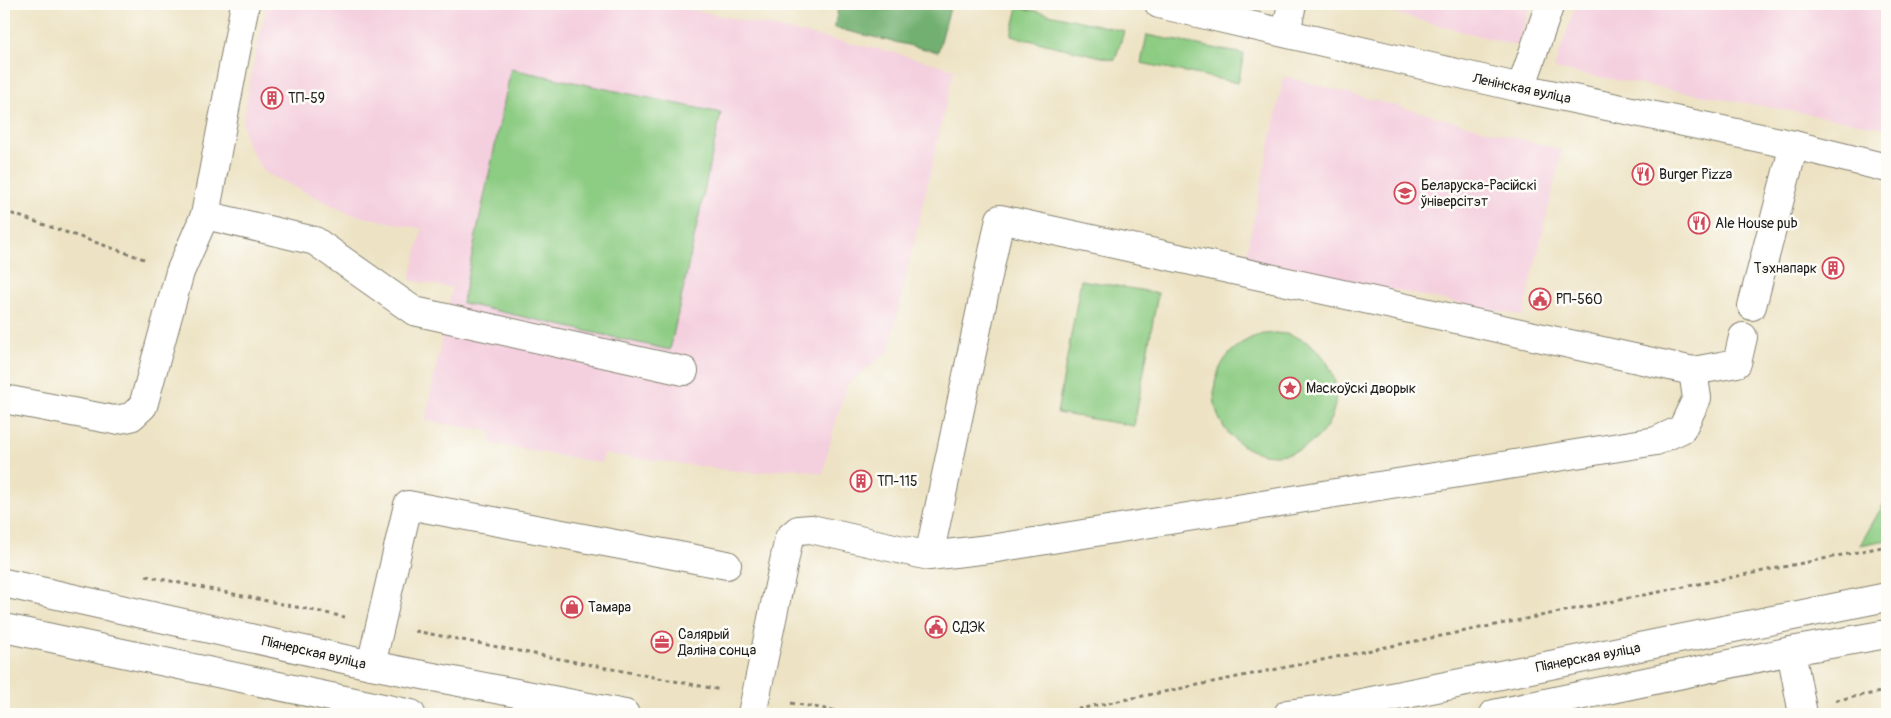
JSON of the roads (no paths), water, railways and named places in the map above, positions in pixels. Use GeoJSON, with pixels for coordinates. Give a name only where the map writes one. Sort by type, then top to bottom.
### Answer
{"type":"FeatureCollection","features":[{"type":"Feature","properties":{"kind":"main road"},"geometry":{"type":"LineString","coordinates":[[4,399],[114,420],[131,416],[142,406],[180,272],[205,215],[245,4]]}},
{"type":"Feature","properties":{"kind":"main road","name":"Ленінская вуліца"},"geometry":{"type":"LineString","coordinates":[[1158,4],[1521,88],[1794,145],[1887,168]]}},
{"type":"Feature","properties":{"kind":"main road"},"geometry":{"type":"LineString","coordinates":[[1286,33],[1292,4]]}},
{"type":"Feature","properties":{"kind":"main road"},"geometry":{"type":"LineString","coordinates":[[1521,88],[1550,4]]}},
{"type":"Feature","properties":{"kind":"main road"},"geometry":{"type":"LineString","coordinates":[[1752,306],[1794,145]]}},
{"type":"Feature","properties":{"kind":"main road"},"geometry":{"type":"LineString","coordinates":[[205,215],[315,241],[414,311],[684,371]]}},
{"type":"Feature","properties":{"kind":"main road"},"geometry":{"type":"LineString","coordinates":[[929,556],[1000,219],[1693,371],[1737,363],[1743,337]]}},
{"type":"Feature","properties":{"kind":"main road"},"geometry":{"type":"LineString","coordinates":[[754,706],[789,538],[798,530],[811,529],[929,556],[997,548],[1656,441],[1682,429],[1697,398],[1693,371]]}},
{"type":"Feature","properties":{"kind":"main road"},"geometry":{"type":"LineString","coordinates":[[371,665],[408,505],[726,565]]}},
{"type":"Feature","properties":{"kind":"main road","name":"Піянерская вуліца"},"geometry":{"type":"LineString","coordinates":[[4,583],[371,665],[625,714]]}},
{"type":"Feature","properties":{"kind":"main road","name":"Піянерская вуліца"},"geometry":{"type":"LineString","coordinates":[[1288,714],[1343,710],[1887,597]]}},
{"type":"Feature","properties":{"kind":"main road"},"geometry":{"type":"LineString","coordinates":[[4,628],[411,714]]}},
{"type":"Feature","properties":{"kind":"main road"},"geometry":{"type":"LineString","coordinates":[[1494,714],[1791,651],[1887,634]]}},
{"type":"Feature","properties":{"kind":"main road"},"geometry":{"type":"LineString","coordinates":[[1791,651],[1803,714]]}},
{"type":"Feature","properties":{"kind":"place","name":"ТП-59"},"geometry":{"type":"Point","coordinates":[272,98]}},
{"type":"Feature","properties":{"kind":"place","name":"Burger Pizza"},"geometry":{"type":"Point","coordinates":[1643,174]}},
{"type":"Feature","properties":{"kind":"place","name":"Беларуска-Расійскі ўніверсітэт"},"geometry":{"type":"Point","coordinates":[1405,193]}},
{"type":"Feature","properties":{"kind":"place","name":"Ale House pub"},"geometry":{"type":"Point","coordinates":[1699,223]}},
{"type":"Feature","properties":{"kind":"place","name":"Тэхнапарк"},"geometry":{"type":"Point","coordinates":[1833,268]}},
{"type":"Feature","properties":{"kind":"place","name":"РП-560"},"geometry":{"type":"Point","coordinates":[1540,299]}},
{"type":"Feature","properties":{"kind":"place","name":"Маскоўскі дворык"},"geometry":{"type":"Point","coordinates":[1290,388]}},
{"type":"Feature","properties":{"kind":"place","name":"ТП-115"},"geometry":{"type":"Point","coordinates":[861,481]}},
{"type":"Feature","properties":{"kind":"place","name":"Тамара"},"geometry":{"type":"Point","coordinates":[572,607]}},
{"type":"Feature","properties":{"kind":"place","name":"СДЭК"},"geometry":{"type":"Point","coordinates":[936,627]}},
{"type":"Feature","properties":{"kind":"place","name":"Салярый Даліна сонца"},"geometry":{"type":"Point","coordinates":[662,642]}}]}
